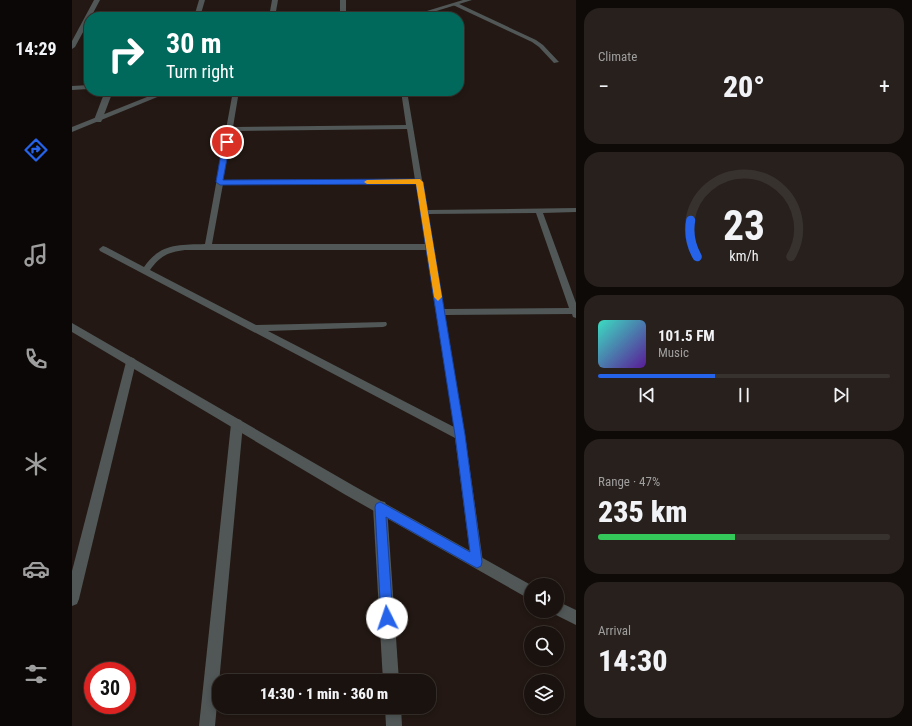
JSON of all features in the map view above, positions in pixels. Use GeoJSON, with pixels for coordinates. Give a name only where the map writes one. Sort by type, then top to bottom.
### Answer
{"type":"FeatureCollection","features":[{"type":"Feature","properties":{"kind":"street"},"geometry":{"type":"LineString","coordinates":[[91,12],[97,0]]}},
{"type":"Feature","properties":{"kind":"street"},"geometry":{"type":"LineString","coordinates":[[198,12],[202,0]]}},
{"type":"Feature","properties":{"kind":"street"},"geometry":{"type":"LineString","coordinates":[[273,12],[274,0]]}},
{"type":"Feature","properties":{"kind":"street"},"geometry":{"type":"LineString","coordinates":[[343,0],[343,12]]}},
{"type":"Feature","properties":{"kind":"street"},"geometry":{"type":"LineString","coordinates":[[427,12],[469,0]]}},
{"type":"Feature","properties":{"kind":"street"},"geometry":{"type":"LineString","coordinates":[[72,47],[84,26]]}},
{"type":"Feature","properties":{"kind":"street"},"geometry":{"type":"LineString","coordinates":[[72,29],[82,30]]}},
{"type":"Feature","properties":{"kind":"street"},"geometry":{"type":"LineString","coordinates":[[72,88],[84,87]]}},
{"type":"Feature","properties":{"kind":"street"},"geometry":{"type":"LineString","coordinates":[[98,120],[107,96]]}},
{"type":"Feature","properties":{"kind":"street"},"geometry":{"type":"LineString","coordinates":[[72,130],[156,96]]}},
{"type":"Feature","properties":{"kind":"street"},"geometry":{"type":"LineString","coordinates":[[72,327],[380,507],[524,589]]}},
{"type":"Feature","properties":{"kind":"street"},"geometry":{"type":"LineString","coordinates":[[72,599],[131,362]]}},
{"type":"Feature","properties":{"kind":"street"},"geometry":{"type":"LineString","coordinates":[[207,726],[237,424]]}},
{"type":"Feature","properties":{"kind":"street"},"geometry":{"type":"LineString","coordinates":[[380,507],[391,674]]}},
{"type":"Feature","properties":{"kind":"street"},"geometry":{"type":"LineString","coordinates":[[564,612],[576,618]]}},
{"type":"Feature","properties":{"kind":"street"},"geometry":{"type":"LineString","coordinates":[[393,714],[394,726]]}},
{"type":"Feature","properties":{"kind":"lane"},"geometry":{"type":"LineString","coordinates":[[455,4],[534,41],[541,46],[556,62]]}},
{"type":"Feature","properties":{"kind":"lane"},"geometry":{"type":"LineString","coordinates":[[208,247],[235,96]]}},
{"type":"Feature","properties":{"kind":"lane"},"geometry":{"type":"LineString","coordinates":[[405,96],[460,435],[477,562]]}},
{"type":"Feature","properties":{"kind":"lane"},"geometry":{"type":"LineString","coordinates":[[229,129],[411,127]]}},
{"type":"Feature","properties":{"kind":"lane"},"geometry":{"type":"LineString","coordinates":[[220,182],[420,182]]}},
{"type":"Feature","properties":{"kind":"lane"},"geometry":{"type":"LineString","coordinates":[[424,212],[576,210]]}},
{"type":"Feature","properties":{"kind":"lane"},"geometry":{"type":"LineString","coordinates":[[440,312],[575,313],[539,211]]}},
{"type":"Feature","properties":{"kind":"lane"},"geometry":{"type":"LineString","coordinates":[[145,271],[163,252],[173,249],[208,247],[430,247]]}},
{"type":"Feature","properties":{"kind":"lane"},"geometry":{"type":"LineString","coordinates":[[103,249],[460,435]]}},
{"type":"Feature","properties":{"kind":"lane"},"geometry":{"type":"LineString","coordinates":[[256,328],[383,324]]}},
{"type":"Feature","properties":{"kind":"slow traffic"},"geometry":{"type":"LineString","coordinates":[[367,182],[420,182],[438,297]]}},
{"type":"Feature","properties":{"kind":"route"},"geometry":{"type":"LineString","coordinates":[[227,142],[220,182],[420,182],[460,435],[477,562],[380,507],[387,618]]}}]}
